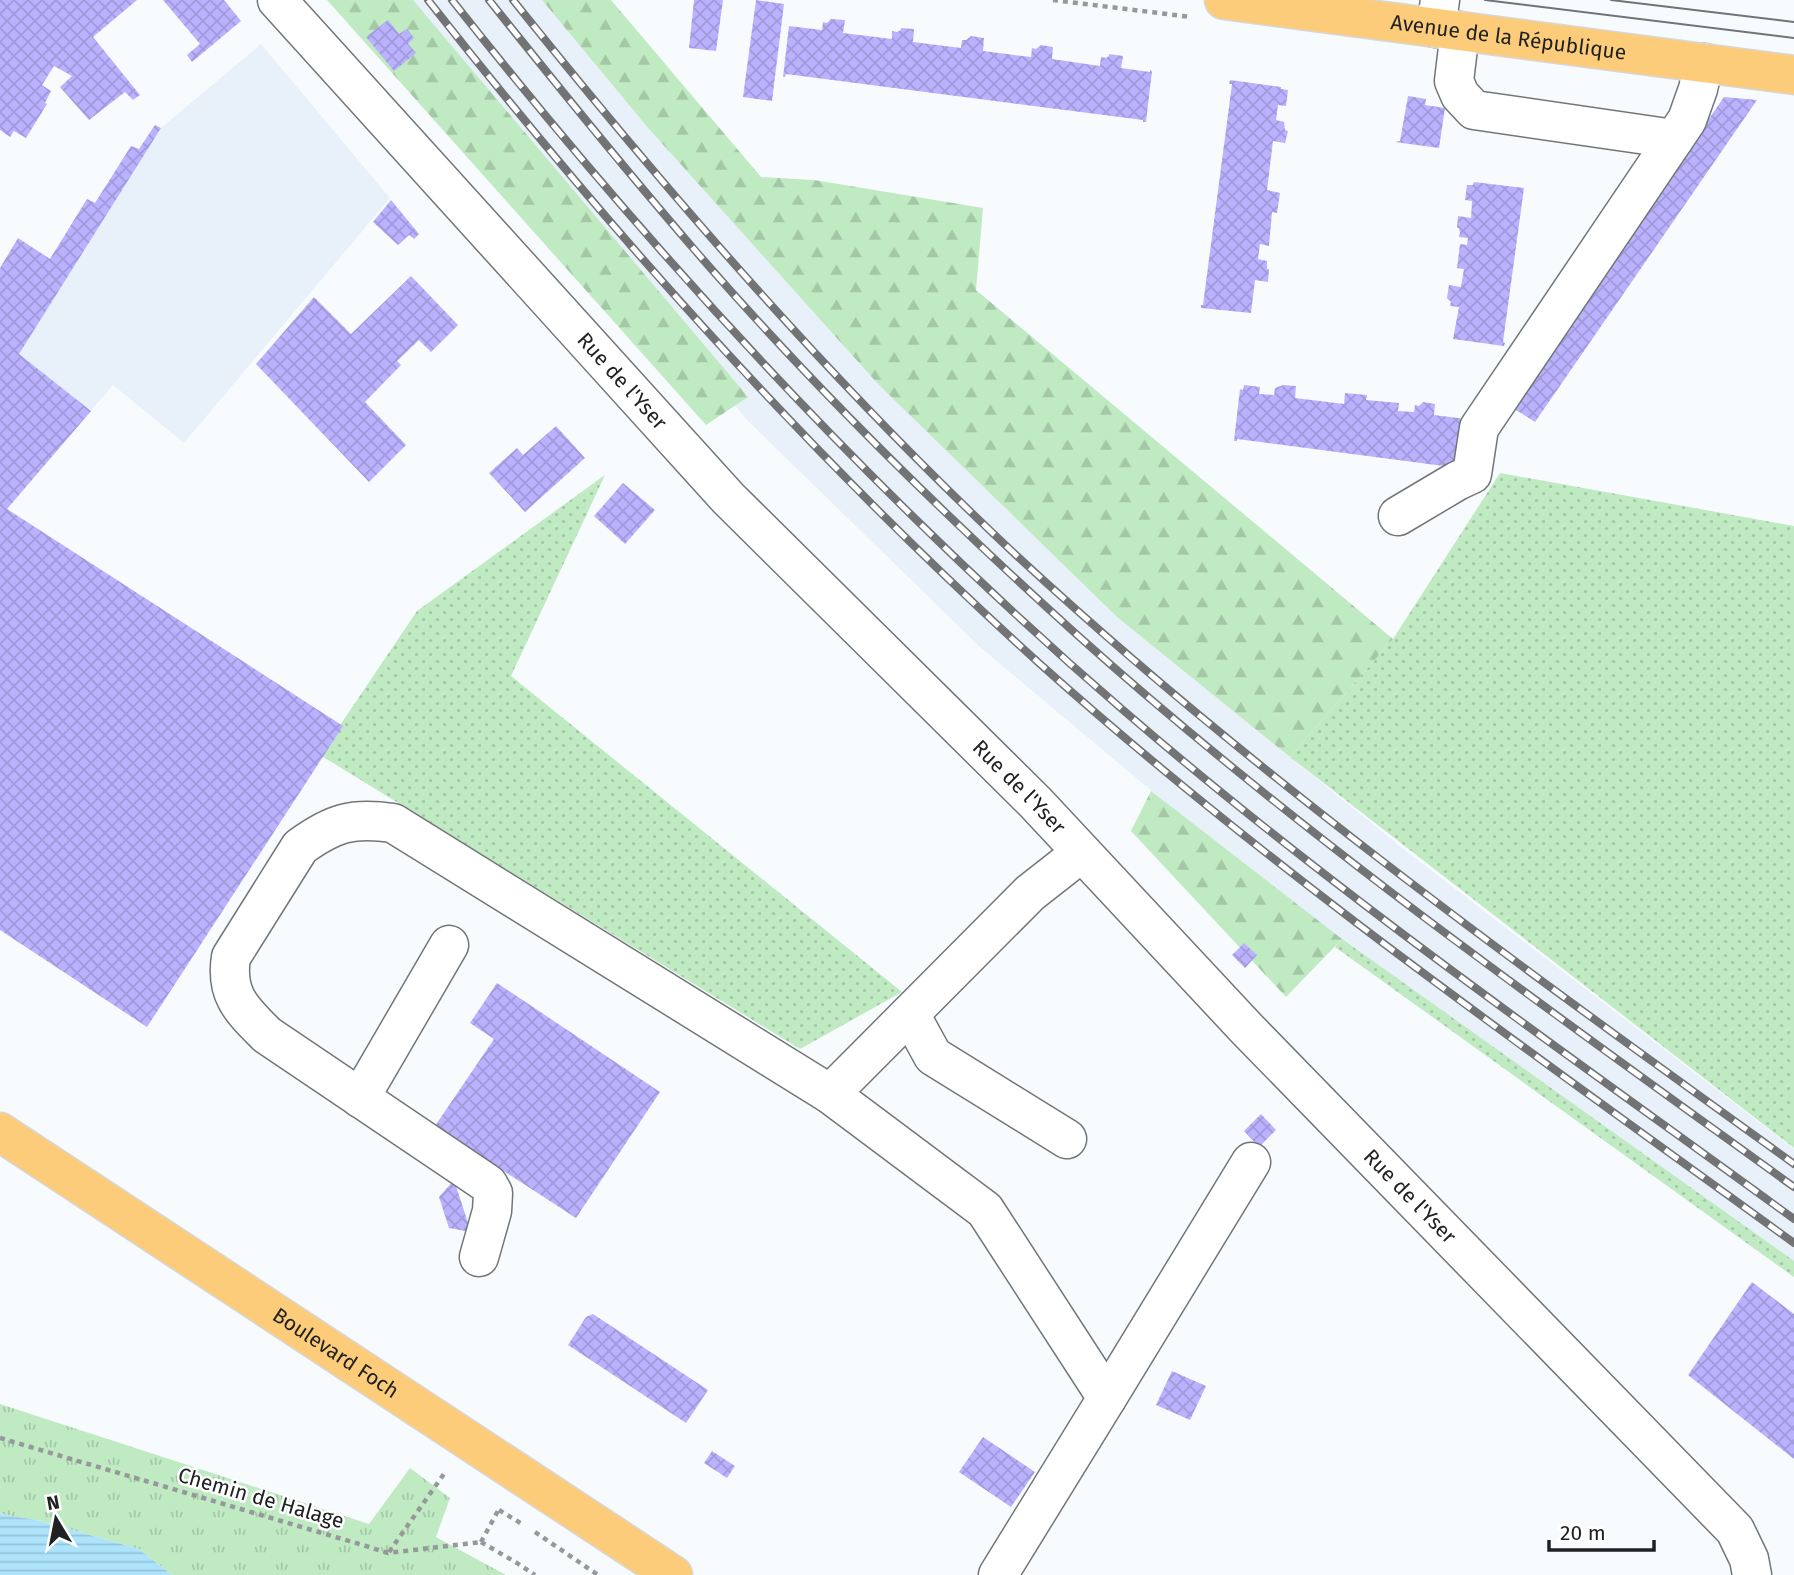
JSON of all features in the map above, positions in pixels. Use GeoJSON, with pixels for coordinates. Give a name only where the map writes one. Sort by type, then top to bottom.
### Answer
{"type":"FeatureCollection","features":[{"type":"Feature","properties":{"kind":"main road","name":"Avenue de la République"},"geometry":{"type":"LineString","coordinates":[[1224,0],[1445,20],[1704,63],[1794,75]]}},
{"type":"Feature","properties":{"kind":"main road","name":"Boulevard Foch"},"geometry":{"type":"LineString","coordinates":[[0,1132],[673,1575]]}},
{"type":"Feature","properties":{"kind":"street","name":"Rue de l'Yser"},"geometry":{"type":"LineString","coordinates":[[277,0],[728,498],[1035,802],[1245,1028],[1735,1530],[1749,1559],[1752,1575]]}},
{"type":"Feature","properties":{"kind":"street"},"geometry":{"type":"LineString","coordinates":[[1445,20],[1454,80],[1460,96],[1474,110],[1674,139]]}},
{"type":"Feature","properties":{"kind":"street"},"geometry":{"type":"LineString","coordinates":[[1398,516],[1472,474],[1479,428],[1687,120],[1704,63]]}},
{"type":"Feature","properties":{"kind":"street"},"geometry":{"type":"LineString","coordinates":[[479,1257],[492,1211],[493,1193],[488,1184],[267,1035],[238,1003],[230,986],[231,957],[300,848],[315,836],[350,821],[369,819],[393,823],[830,1094],[985,1210],[1107,1398]]}},
{"type":"Feature","properties":{"kind":"street"},"geometry":{"type":"LineString","coordinates":[[830,1094],[1030,893],[1082,853]]}},
{"type":"Feature","properties":{"kind":"street"},"geometry":{"type":"LineString","coordinates":[[360,1098],[449,945]]}},
{"type":"Feature","properties":{"kind":"street"},"geometry":{"type":"LineString","coordinates":[[910,1014],[933,1056],[1068,1139]]}},
{"type":"Feature","properties":{"kind":"street"},"geometry":{"type":"LineString","coordinates":[[998,1575],[1251,1162]]}},
{"type":"Feature","properties":{"kind":"path","name":"Chemin de Halage"},"geometry":{"type":"LineString","coordinates":[[0,1438],[388,1553],[481,1542]]}},
{"type":"Feature","properties":{"kind":"path"},"geometry":{"type":"LineString","coordinates":[[388,1553],[447,1469]]}},
{"type":"Feature","properties":{"kind":"path"},"geometry":{"type":"LineString","coordinates":[[523,1524],[499,1510],[481,1542],[534,1575]]}},
{"type":"Feature","properties":{"kind":"path"},"geometry":{"type":"LineString","coordinates":[[534,1531],[598,1575]]}},
{"type":"Feature","properties":{"kind":"shaded area"},"geometry":{"type":"Polygon","coordinates":[[[406,0],[542,0],[649,129],[878,384],[1117,617],[1406,851],[1794,1149],[1794,1277],[1220,848],[981,648],[748,421],[526,158],[406,0]]]}},
{"type":"Feature","properties":{"kind":"shaded area"},"geometry":{"type":"Polygon","coordinates":[[[261,44],[390,198],[184,443],[113,385],[7,509],[0,384],[161,128],[261,44]]]}},
{"type":"Feature","properties":{"kind":"green space"},"geometry":{"type":"Polygon","coordinates":[[[327,0],[413,0],[748,397],[706,425],[327,0]]]}},
{"type":"Feature","properties":{"kind":"green space"},"geometry":{"type":"Polygon","coordinates":[[[542,0],[611,0],[761,177],[814,180],[983,208],[976,290],[1393,639],[1290,757],[1117,617],[878,384],[649,129],[542,0]]]}},
{"type":"Feature","properties":{"kind":"green space"},"geometry":{"type":"Polygon","coordinates":[[[1500,473],[1794,526],[1794,1148],[1290,757],[1393,639],[1500,473]]]}},
{"type":"Feature","properties":{"kind":"green space"},"geometry":{"type":"Polygon","coordinates":[[[605,475],[511,676],[902,992],[800,1049],[320,755],[417,611],[605,475]]]}},
{"type":"Feature","properties":{"kind":"green space"},"geometry":{"type":"Polygon","coordinates":[[[1151,791],[1342,939],[1286,997],[1131,831],[1151,791]]]}},
{"type":"Feature","properties":{"kind":"green space"},"geometry":{"type":"Polygon","coordinates":[[[1342,939],[1794,1261],[1794,1277],[1335,947],[1342,939]]]}},
{"type":"Feature","properties":{"kind":"green space"},"geometry":{"type":"Polygon","coordinates":[[[0,1404],[369,1524],[410,1468],[450,1498],[436,1537],[506,1575],[172,1575],[139,1549],[37,1520],[0,1514],[0,1404]]]}},
{"type":"Feature","properties":{"kind":"water"},"geometry":{"type":"Polygon","coordinates":[[[0,1514],[37,1520],[139,1549],[172,1575],[0,1575],[0,1514]]]}},
{"type":"Feature","properties":{"kind":"building"},"geometry":{"type":"Polygon","coordinates":[[[0,0],[137,0],[93,37],[140,95],[133,100],[125,92],[89,120],[60,87],[72,76],[54,66],[42,85],[51,91],[45,103],[47,104],[26,138],[14,131],[10,137],[0,130],[0,0]]]}},
{"type":"Feature","properties":{"kind":"building"},"geometry":{"type":"Polygon","coordinates":[[[163,0],[224,0],[241,21],[192,62],[187,55],[200,44],[163,0]]]}},
{"type":"Feature","properties":{"kind":"building"},"geometry":{"type":"Polygon","coordinates":[[[694,0],[723,0],[716,51],[689,48],[694,0]]]}},
{"type":"Feature","properties":{"kind":"building"},"geometry":{"type":"Polygon","coordinates":[[[756,0],[784,4],[772,101],[743,97],[756,0]]]}},
{"type":"Feature","properties":{"kind":"building"},"geometry":{"type":"Polygon","coordinates":[[[831,19],[845,20],[843,33],[892,39],[892,31],[897,32],[901,28],[914,29],[913,42],[961,48],[962,40],[971,36],[984,38],[983,51],[1031,57],[1032,48],[1036,49],[1041,45],[1053,47],[1052,59],[1100,66],[1101,57],[1106,58],[1109,54],[1123,56],[1121,68],[1152,71],[1146,122],[786,74],[783,77],[789,26],[822,30],[823,22],[827,23],[831,19]]]}},
{"type":"Feature","properties":{"kind":"building"},"geometry":{"type":"Polygon","coordinates":[[[388,20],[399,34],[407,29],[414,38],[408,44],[416,53],[394,71],[366,37],[388,20]]]}},
{"type":"Feature","properties":{"kind":"building"},"geometry":{"type":"Polygon","coordinates":[[[1230,80],[1288,90],[1286,106],[1278,105],[1276,120],[1284,122],[1285,130],[1288,131],[1285,143],[1273,141],[1267,190],[1280,193],[1277,213],[1272,212],[1269,246],[1260,244],[1258,259],[1267,261],[1268,282],[1255,280],[1251,313],[1201,308],[1232,84],[1229,84],[1230,80]]]}},
{"type":"Feature","properties":{"kind":"building"},"geometry":{"type":"Polygon","coordinates":[[[1408,96],[1426,99],[1425,105],[1445,108],[1439,148],[1395,142],[1400,141],[1408,96]]]}},
{"type":"Feature","properties":{"kind":"building"},"geometry":{"type":"Polygon","coordinates":[[[1724,97],[1757,100],[1535,422],[1510,406],[1724,97]]]}},
{"type":"Feature","properties":{"kind":"building"},"geometry":{"type":"Polygon","coordinates":[[[155,125],[161,128],[19,354],[91,411],[7,509],[343,726],[147,1027],[0,930],[0,268],[18,238],[50,259],[87,199],[95,203],[131,146],[139,149],[155,125]]]}},
{"type":"Feature","properties":{"kind":"building"},"geometry":{"type":"Polygon","coordinates":[[[1474,182],[1524,188],[1504,346],[1453,339],[1459,307],[1450,306],[1451,302],[1447,298],[1449,285],[1461,287],[1464,269],[1457,268],[1460,244],[1467,245],[1468,238],[1459,237],[1458,216],[1471,218],[1472,201],[1465,200],[1467,185],[1473,185],[1474,182]]]}},
{"type":"Feature","properties":{"kind":"building"},"geometry":{"type":"Polygon","coordinates":[[[391,200],[419,234],[414,239],[409,235],[398,245],[373,222],[391,200]]]}},
{"type":"Feature","properties":{"kind":"building"},"geometry":{"type":"Polygon","coordinates":[[[411,276],[458,325],[431,352],[419,340],[397,361],[401,365],[365,402],[406,445],[369,482],[256,364],[314,297],[351,334],[411,276]]]}},
{"type":"Feature","properties":{"kind":"building"},"geometry":{"type":"Polygon","coordinates":[[[1244,385],[1260,387],[1259,394],[1274,395],[1275,388],[1283,385],[1296,386],[1295,398],[1344,404],[1345,393],[1367,395],[1366,400],[1399,403],[1398,411],[1414,412],[1415,405],[1419,406],[1423,402],[1435,404],[1434,415],[1466,419],[1459,468],[1237,439],[1234,441],[1240,389],[1243,390],[1244,385]]]}},
{"type":"Feature","properties":{"kind":"building"},"geometry":{"type":"Polygon","coordinates":[[[556,426],[585,458],[525,512],[489,473],[517,448],[523,455],[556,426]]]}},
{"type":"Feature","properties":{"kind":"building"},"geometry":{"type":"Polygon","coordinates":[[[623,483],[655,510],[625,544],[594,516],[623,483]]]}},
{"type":"Feature","properties":{"kind":"building"},"geometry":{"type":"Polygon","coordinates":[[[1244,943],[1257,955],[1245,968],[1232,955],[1244,943]]]}},
{"type":"Feature","properties":{"kind":"building"},"geometry":{"type":"Polygon","coordinates":[[[497,983],[660,1092],[576,1218],[435,1126],[494,1039],[470,1023],[497,983]]]}},
{"type":"Feature","properties":{"kind":"building"},"geometry":{"type":"Polygon","coordinates":[[[1261,1114],[1276,1130],[1259,1147],[1244,1131],[1261,1114]]]}},
{"type":"Feature","properties":{"kind":"building"},"geometry":{"type":"Polygon","coordinates":[[[454,1180],[471,1232],[449,1228],[439,1197],[454,1180]]]}},
{"type":"Feature","properties":{"kind":"building"},"geometry":{"type":"Polygon","coordinates":[[[1752,1282],[1794,1314],[1794,1459],[1688,1375],[1752,1282]]]}},
{"type":"Feature","properties":{"kind":"building"},"geometry":{"type":"Polygon","coordinates":[[[593,1314],[708,1390],[686,1423],[568,1345],[586,1317],[593,1314]]]}},
{"type":"Feature","properties":{"kind":"building"},"geometry":{"type":"Polygon","coordinates":[[[1172,1371],[1206,1386],[1190,1420],[1156,1405],[1172,1371]]]}},
{"type":"Feature","properties":{"kind":"building"},"geometry":{"type":"Polygon","coordinates":[[[983,1437],[1035,1472],[1011,1507],[959,1472],[983,1437]]]}},
{"type":"Feature","properties":{"kind":"building"},"geometry":{"type":"Polygon","coordinates":[[[712,1451],[735,1466],[727,1478],[704,1463],[712,1451]]]}},
{"type":"Feature","properties":{"kind":"tram line"},"geometry":{"type":"LineString","coordinates":[[1485,0],[1794,38]]}},
{"type":"Feature","properties":{"kind":"tram line"},"geometry":{"type":"LineString","coordinates":[[1611,0],[1794,22]]}},
{"type":"Feature","properties":{"kind":"railway"},"geometry":{"type":"LineString","coordinates":[[428,0],[571,175],[720,345],[876,508],[1040,664],[1130,742],[1315,891],[1505,1034],[1794,1243]]}},
{"type":"Feature","properties":{"kind":"railway"},"geometry":{"type":"LineString","coordinates":[[452,0],[607,189],[688,281],[855,459],[1032,629],[1123,710],[1286,844],[1453,972],[1794,1219]]}},
{"type":"Feature","properties":{"kind":"railway"},"geometry":{"type":"LineString","coordinates":[[489,0],[667,218],[784,349],[926,494],[1075,633],[1160,708],[1337,850],[1518,987],[1794,1187]]}},
{"type":"Feature","properties":{"kind":"railway"},"geometry":{"type":"LineString","coordinates":[[513,0],[632,145],[755,287],[883,424],[1017,556],[1109,639],[1203,718],[1396,872],[1794,1164]]}}]}
